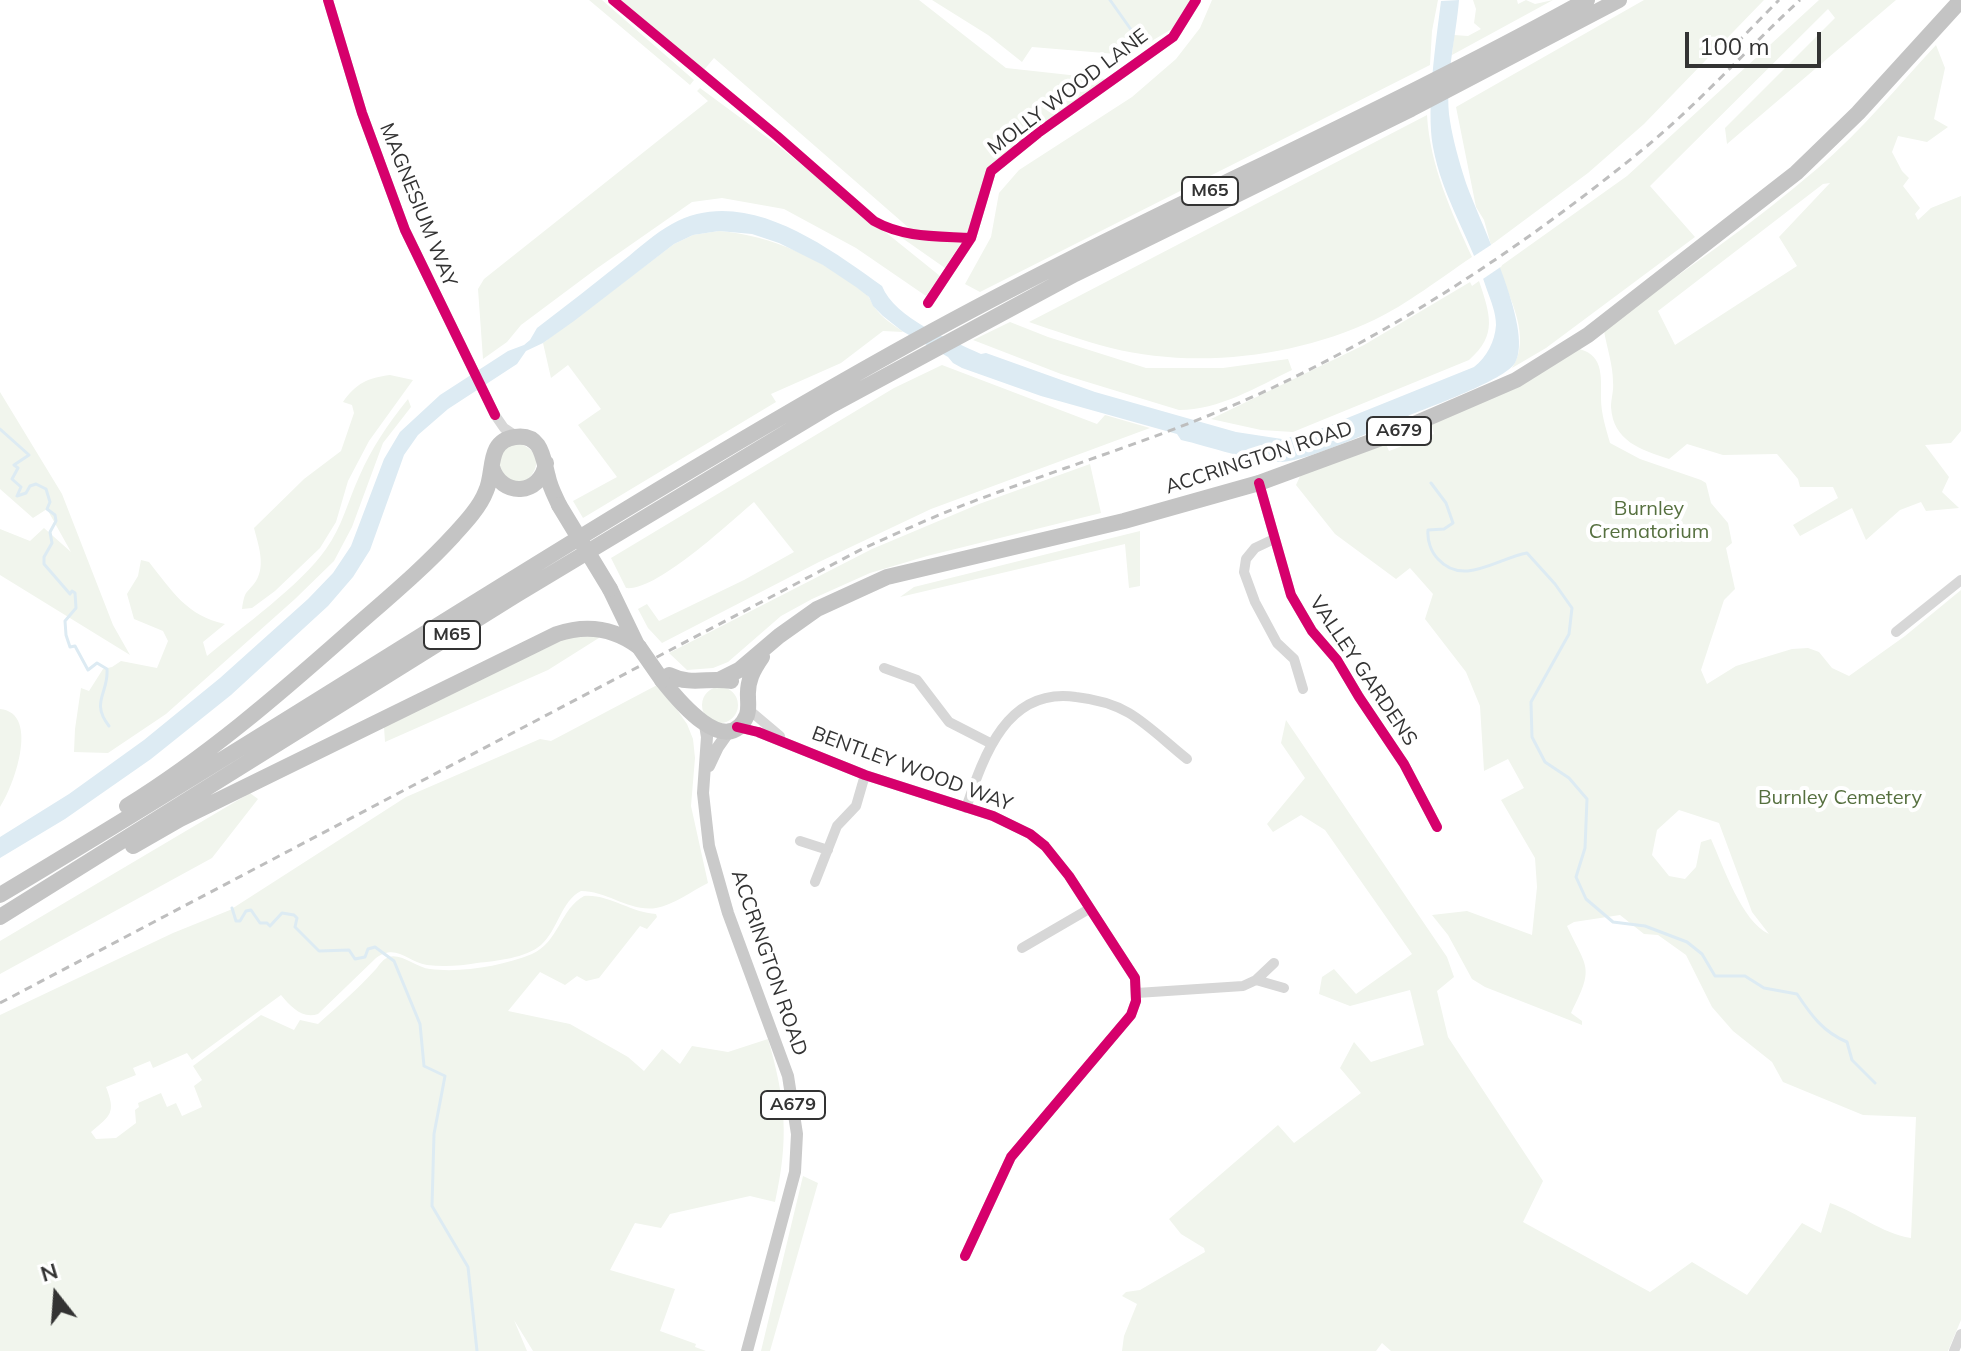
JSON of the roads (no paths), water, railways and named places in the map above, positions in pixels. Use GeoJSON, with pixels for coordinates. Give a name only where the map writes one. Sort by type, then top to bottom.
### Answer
{"type":"FeatureCollection","features":[{"type":"Feature","properties":{"kind":"highway","name":"M65"},"geometry":{"type":"LineString","coordinates":[[1475,68],[1587,0]]}},
{"type":"Feature","properties":{"kind":"highway","name":"M65"},"geometry":{"type":"LineString","coordinates":[[0,895],[644,498],[895,352],[1016,296],[1475,68],[1619,0]]}},
{"type":"Feature","properties":{"kind":"highway","name":"ACCRINGTON ROAD"},"geometry":{"type":"LineString","coordinates":[[717,680],[739,670],[817,609],[887,577],[1124,521],[1259,483],[1341,454],[1516,380],[1588,335],[1796,173],[1858,113],[1959,4]]}},
{"type":"Feature","properties":{"kind":"highway","name":"M65"},"geometry":{"type":"LineString","coordinates":[[0,920],[624,529],[1016,296]]}},
{"type":"Feature","properties":{"kind":"highway"},"geometry":{"type":"LineString","coordinates":[[0,885],[158,787],[240,725],[390,595],[454,535],[487,491],[493,460],[504,441],[516,436],[538,444],[559,505],[643,649],[685,708],[703,723],[721,732],[733,729]]}},
{"type":"Feature","properties":{"kind":"highway"},"geometry":{"type":"LineString","coordinates":[[493,460],[494,476],[508,488],[546,495],[559,505]]}},
{"type":"Feature","properties":{"kind":"highway"},"geometry":{"type":"LineString","coordinates":[[526,490],[540,480],[546,463]]}},
{"type":"Feature","properties":{"kind":"highway"},"geometry":{"type":"LineString","coordinates":[[0,920],[180,819],[557,634],[599,628],[627,638],[643,649]]}},
{"type":"Feature","properties":{"kind":"highway","name":"ACCRINGTON ROAD"},"geometry":{"type":"LineString","coordinates":[[748,704],[752,671],[775,640]]}},
{"type":"Feature","properties":{"kind":"highway"},"geometry":{"type":"LineString","coordinates":[[666,678],[738,684],[748,704]]}},
{"type":"Feature","properties":{"kind":"highway","name":"A679"},"geometry":{"type":"LineString","coordinates":[[703,723],[697,713],[697,699],[705,685],[717,680]]}},
{"type":"Feature","properties":{"kind":"highway","name":"A679"},"geometry":{"type":"LineString","coordinates":[[733,729],[748,704]]}},
{"type":"Feature","properties":{"kind":"main road","name":"ACCRINGTON ROAD"},"geometry":{"type":"LineString","coordinates":[[703,723],[706,773],[704,811],[714,866],[728,913],[788,1076],[797,1134],[795,1172],[747,1351]]}},
{"type":"Feature","properties":{"kind":"main road","name":"ACCRINGTON ROAD"},"geometry":{"type":"LineString","coordinates":[[706,773],[718,747],[733,729]]}},
{"type":"Feature","properties":{"kind":"street","name":"MAGNESIUM WAY"},"geometry":{"type":"LineString","coordinates":[[328,0],[380,168],[427,280],[495,415],[504,428],[516,436]]}},
{"type":"Feature","properties":{"kind":"street","name":"MOLLY WOOD LANE"},"geometry":{"type":"LineString","coordinates":[[929,300],[971,238],[991,171],[1038,133],[1173,37],[1196,0]]}},
{"type":"Feature","properties":{"kind":"street","name":"MAGNESIUM WAY"},"geometry":{"type":"LineString","coordinates":[[493,460],[497,432],[495,415]]}},
{"type":"Feature","properties":{"kind":"street","name":"VALLEY GARDENS"},"geometry":{"type":"LineString","coordinates":[[1259,483],[1291,595],[1312,631],[1337,660],[1404,764],[1437,827]]}},
{"type":"Feature","properties":{"kind":"street"},"geometry":{"type":"LineString","coordinates":[[1274,539],[1255,548],[1246,559],[1244,572],[1255,602],[1277,643],[1294,659],[1303,689]]}},
{"type":"Feature","properties":{"kind":"street"},"geometry":{"type":"LineString","coordinates":[[1896,632],[1961,580]]}},
{"type":"Feature","properties":{"kind":"street"},"geometry":{"type":"LineString","coordinates":[[884,668],[917,680],[949,722],[992,744]]}},
{"type":"Feature","properties":{"kind":"street"},"geometry":{"type":"LineString","coordinates":[[966,808],[982,762],[1015,713],[1038,699],[1058,694],[1098,700],[1129,713],[1187,759]]}},
{"type":"Feature","properties":{"kind":"street","name":"BENTLEY WOOD WAY"},"geometry":{"type":"LineString","coordinates":[[748,704],[765,725],[795,746]]}},
{"type":"Feature","properties":{"kind":"street","name":"BENTLEY WOOD WAY"},"geometry":{"type":"LineString","coordinates":[[733,729],[758,732],[865,775],[1015,825],[1030,834],[1045,846],[1069,876],[1135,978],[1137,993]]}},
{"type":"Feature","properties":{"kind":"street"},"geometry":{"type":"LineString","coordinates":[[815,882],[837,826],[856,806],[865,775]]}},
{"type":"Feature","properties":{"kind":"street"},"geometry":{"type":"LineString","coordinates":[[800,841],[828,850]]}},
{"type":"Feature","properties":{"kind":"street"},"geometry":{"type":"LineString","coordinates":[[1022,948],[1089,909]]}},
{"type":"Feature","properties":{"kind":"street"},"geometry":{"type":"LineString","coordinates":[[965,1256],[1011,1157],[1131,1015],[1137,993],[1243,986],[1256,980],[1274,963]]}},
{"type":"Feature","properties":{"kind":"street"},"geometry":{"type":"LineString","coordinates":[[1256,980],[1284,988]]}},
{"type":"Feature","properties":{"kind":"street"},"geometry":{"type":"LineString","coordinates":[[1954,1351],[1961,1334]]}},
{"type":"Feature","properties":{"kind":"waterway"},"geometry":{"type":"LineString","coordinates":[[1110,0],[1132,31]]}},
{"type":"Feature","properties":{"kind":"waterway"},"geometry":{"type":"LineString","coordinates":[[0,429],[29,455],[14,465],[18,468],[12,479],[21,487],[17,496],[36,484],[46,489],[50,502],[47,509],[55,515],[56,521],[50,532],[52,543],[44,557],[44,564],[70,594],[72,591],[75,593],[76,608],[65,621],[70,647],[75,646],[88,670],[97,663],[107,669],[101,710],[109,726]]}},
{"type":"Feature","properties":{"kind":"waterway"},"geometry":{"type":"LineString","coordinates":[[1431,483],[1446,503],[1453,523],[1444,529],[1428,530],[1430,546],[1438,559],[1458,571],[1470,571],[1527,553],[1572,608],[1569,634],[1531,702],[1532,737],[1545,762],[1569,778],[1587,799],[1585,848],[1576,877],[1586,899],[1613,922],[1645,926],[1687,942],[1702,954],[1715,976],[1745,976],[1764,988],[1797,994],[1818,1022],[1847,1042],[1852,1060],[1875,1083]]}},
{"type":"Feature","properties":{"kind":"waterway"},"geometry":{"type":"LineString","coordinates":[[232,908],[236,921],[251,910],[260,923],[270,926],[282,913],[294,915],[297,918],[295,927],[319,951],[349,950],[355,959],[365,957],[368,949],[375,947],[394,961],[420,1024],[424,1066],[445,1076],[434,1134],[432,1206],[468,1267],[477,1351]]}},
{"type":"Feature","properties":{"kind":"railway"},"geometry":{"type":"LineString","coordinates":[[1727,53],[1779,0]]}},
{"type":"Feature","properties":{"kind":"railway"},"geometry":{"type":"LineString","coordinates":[[0,1003],[862,549],[956,508],[1233,405],[1371,337],[1467,279],[1603,181],[1686,111],[1800,0]]}},
{"type":"Feature","properties":{"kind":"park label","name":"Burnley Crematorium"},"geometry":{"type":"Point","coordinates":[1649,520]}},
{"type":"Feature","properties":{"kind":"park label","name":"Burnley Cemetery"},"geometry":{"type":"Point","coordinates":[1840,798]}}]}
